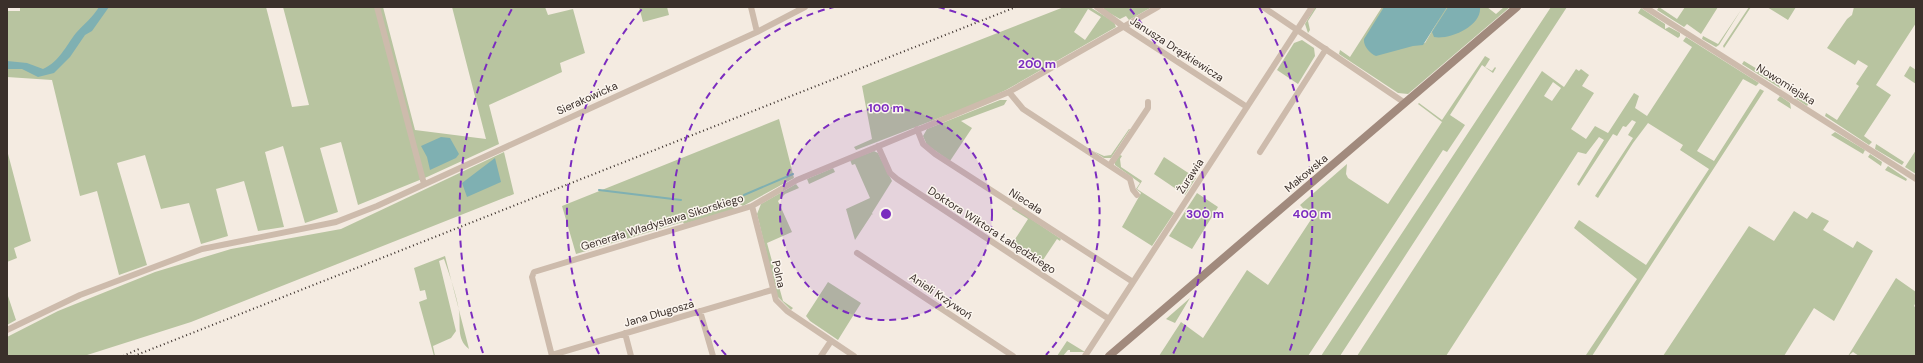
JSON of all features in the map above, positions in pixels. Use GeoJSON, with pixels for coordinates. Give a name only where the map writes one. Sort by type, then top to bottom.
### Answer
{"type":"FeatureCollection","features":[{"type":"Feature","properties":{"kind":"street"},"geometry":{"type":"LineString","coordinates":[[377,7],[424,184]]}},
{"type":"Feature","properties":{"kind":"street"},"geometry":{"type":"LineString","coordinates":[[750,7],[757,32]]}},
{"type":"Feature","properties":{"kind":"street","name":"Sierakowicka"},"geometry":{"type":"LineString","coordinates":[[7,330],[80,295],[202,249],[336,222],[377,206],[757,32],[805,7]]}},
{"type":"Feature","properties":{"kind":"street","name":"Janusza Drążkiewicza"},"geometry":{"type":"LineString","coordinates":[[1097,7],[1124,27],[1247,107]]}},
{"type":"Feature","properties":{"kind":"street","name":"Generała Władysława Sikorskiego"},"geometry":{"type":"LineString","coordinates":[[552,355],[532,277],[534,272],[752,206],[797,180],[916,129],[980,106],[1009,92],[1158,7]]}},
{"type":"Feature","properties":{"kind":"street"},"geometry":{"type":"LineString","coordinates":[[1263,7],[1405,103]]}},
{"type":"Feature","properties":{"kind":"street","name":"Żurawia"},"geometry":{"type":"LineString","coordinates":[[1086,356],[1312,7]]}},
{"type":"Feature","properties":{"kind":"street","name":"Makowska"},"geometry":{"type":"LineString","coordinates":[[1109,356],[1517,7]]}},
{"type":"Feature","properties":{"kind":"street","name":"Nowomiejska"},"geometry":{"type":"LineString","coordinates":[[1645,7],[1916,179]]}},
{"type":"Feature","properties":{"kind":"street"},"geometry":{"type":"LineString","coordinates":[[1260,152],[1326,49]]}},
{"type":"Feature","properties":{"kind":"street"},"geometry":{"type":"LineString","coordinates":[[1009,92],[1023,108],[1131,180],[1133,190],[1138,195]]}},
{"type":"Feature","properties":{"kind":"street"},"geometry":{"type":"LineString","coordinates":[[1110,165],[1148,108],[1148,102]]}},
{"type":"Feature","properties":{"kind":"street","name":"Niecała"},"geometry":{"type":"LineString","coordinates":[[916,129],[923,144],[934,154],[1133,282]]}},
{"type":"Feature","properties":{"kind":"street","name":"Doktora Wiktora Łabędzkiego"},"geometry":{"type":"LineString","coordinates":[[878,146],[890,173],[897,179],[1109,319]]}},
{"type":"Feature","properties":{"kind":"street","name":"Polna"},"geometry":{"type":"LineString","coordinates":[[752,206],[772,290],[776,300],[787,311],[854,356]]}},
{"type":"Feature","properties":{"kind":"street","name":"Anieli Krzywoń"},"geometry":{"type":"LineString","coordinates":[[857,253],[1013,356]]}},
{"type":"Feature","properties":{"kind":"street","name":"Jana Długosza"},"geometry":{"type":"LineString","coordinates":[[552,355],[772,290]]}},
{"type":"Feature","properties":{"kind":"street"},"geometry":{"type":"LineString","coordinates":[[700,311],[713,356]]}},
{"type":"Feature","properties":{"kind":"street"},"geometry":{"type":"LineString","coordinates":[[625,333],[631,356]]}},
{"type":"Feature","properties":{"kind":"street"},"geometry":{"type":"LineString","coordinates":[[821,356],[831,341]]}},
{"type":"Feature","properties":{"kind":"green space"},"geometry":{"type":"Polygon","coordinates":[[[20,7],[266,7],[292,107],[309,105],[283,7],[383,7],[415,130],[486,139],[452,7],[545,7],[548,15],[573,9],[585,53],[560,63],[562,72],[489,105],[499,144],[427,177],[358,205],[341,142],[320,148],[338,212],[305,223],[283,146],[265,152],[284,227],[258,231],[244,181],[216,189],[228,236],[201,244],[189,203],[161,209],[145,155],[117,163],[147,265],[119,275],[97,191],[80,196],[52,80],[7,77],[7,11],[20,11],[20,7]]]}},
{"type":"Feature","properties":{"kind":"green space"},"geometry":{"type":"Polygon","coordinates":[[[639,7],[667,7],[669,15],[643,22],[639,7]]]}},
{"type":"Feature","properties":{"kind":"green space"},"geometry":{"type":"Polygon","coordinates":[[[1064,7],[1090,7],[1114,22],[1116,27],[1006,90],[978,103],[856,150],[854,147],[872,139],[862,86],[1064,7]],[[1088,9],[1074,32],[1085,40],[1101,17],[1088,9]]]}},
{"type":"Feature","properties":{"kind":"green space"},"geometry":{"type":"Polygon","coordinates":[[[1104,7],[1152,7],[1129,20],[1126,16],[1120,19],[1104,10],[1104,7]]]}},
{"type":"Feature","properties":{"kind":"green space"},"geometry":{"type":"Polygon","coordinates":[[[1315,7],[1317,7],[1308,21],[1310,30],[1308,33],[1305,24],[1315,7]]]}},
{"type":"Feature","properties":{"kind":"green space"},"geometry":{"type":"Polygon","coordinates":[[[1382,7],[1415,7],[1403,45],[1425,43],[1446,7],[1487,7],[1496,14],[1504,7],[1510,7],[1408,94],[1398,93],[1339,54],[1340,50],[1350,57],[1382,7]]]}},
{"type":"Feature","properties":{"kind":"green space"},"geometry":{"type":"Polygon","coordinates":[[[1551,7],[1567,7],[1340,356],[1321,356],[1551,7]]]}},
{"type":"Feature","properties":{"kind":"green space"},"geometry":{"type":"Polygon","coordinates":[[[1659,7],[1677,19],[1685,7],[1718,7],[1701,34],[1687,24],[1684,27],[1657,10],[1659,7]]]}},
{"type":"Feature","properties":{"kind":"green space"},"geometry":{"type":"Polygon","coordinates":[[[1749,7],[1751,7],[1724,48],[1723,46],[1749,7]]]}},
{"type":"Feature","properties":{"kind":"green space"},"geometry":{"type":"Polygon","coordinates":[[[1767,7],[1796,7],[1788,20],[1767,7]]]}},
{"type":"Feature","properties":{"kind":"green space"},"geometry":{"type":"Polygon","coordinates":[[[1854,7],[1916,7],[1916,23],[1876,85],[1891,95],[1864,136],[1872,142],[1869,145],[1825,116],[1826,113],[1837,120],[1859,86],[1856,84],[1868,66],[1858,60],[1855,65],[1827,48],[1847,19],[1852,15],[1854,7]]]}},
{"type":"Feature","properties":{"kind":"green space"},"geometry":{"type":"Polygon","coordinates":[[[1641,8],[1665,24],[1665,29],[1669,27],[1680,33],[1680,36],[1678,38],[1638,13],[1641,8]]]}},
{"type":"Feature","properties":{"kind":"green space"},"geometry":{"type":"Polygon","coordinates":[[[1741,10],[1719,45],[1716,47],[1702,39],[1703,36],[1718,44],[1741,10]]]}},
{"type":"Feature","properties":{"kind":"green space"},"geometry":{"type":"Polygon","coordinates":[[[1686,37],[1759,83],[1756,86],[1743,79],[1697,151],[1714,161],[1760,89],[1764,91],[1592,356],[1586,355],[1637,279],[1574,228],[1579,220],[1646,265],[1709,169],[1680,150],[1683,145],[1648,123],[1633,143],[1598,198],[1595,196],[1633,138],[1628,135],[1636,122],[1632,120],[1626,127],[1623,126],[1617,136],[1613,134],[1579,186],[1577,184],[1604,140],[1599,137],[1586,154],[1578,152],[1446,356],[1357,356],[1542,71],[1564,87],[1576,69],[1579,71],[1581,69],[1589,75],[1582,86],[1594,93],[1571,129],[1586,139],[1595,126],[1608,133],[1634,93],[1639,96],[1635,108],[1647,116],[1692,47],[1683,41],[1686,37]],[[1553,82],[1544,96],[1552,101],[1561,88],[1553,82]]]}},
{"type":"Feature","properties":{"kind":"green space"},"geometry":{"type":"Polygon","coordinates":[[[1302,40],[1314,48],[1315,56],[1298,84],[1277,70],[1294,43],[1302,40]]]}},
{"type":"Feature","properties":{"kind":"green space"},"geometry":{"type":"Polygon","coordinates":[[[1485,56],[1490,59],[1485,67],[1492,71],[1495,67],[1496,68],[1493,73],[1482,65],[1450,115],[1465,125],[1447,152],[1443,150],[1308,356],[1159,356],[1181,322],[1203,338],[1247,270],[1268,285],[1312,218],[1300,205],[1347,164],[1346,174],[1348,178],[1388,204],[1442,122],[1418,104],[1419,103],[1442,120],[1485,56]]]}},
{"type":"Feature","properties":{"kind":"green space"},"geometry":{"type":"Polygon","coordinates":[[[1744,61],[1782,84],[1780,88],[1742,64],[1744,61]]]}},
{"type":"Feature","properties":{"kind":"green space"},"geometry":{"type":"Polygon","coordinates":[[[1910,66],[1916,70],[1916,84],[1904,76],[1910,66]]]}},
{"type":"Feature","properties":{"kind":"green space"},"geometry":{"type":"Polygon","coordinates":[[[1797,94],[1810,102],[1807,106],[1795,98],[1797,94]]]}},
{"type":"Feature","properties":{"kind":"green space"},"geometry":{"type":"Polygon","coordinates":[[[1780,96],[1790,103],[1791,109],[1777,100],[1780,96]]]}},
{"type":"Feature","properties":{"kind":"green space"},"geometry":{"type":"Polygon","coordinates":[[[1000,100],[1007,100],[1004,105],[961,121],[972,128],[950,161],[927,145],[923,136],[927,129],[1000,100]]]}},
{"type":"Feature","properties":{"kind":"green space"},"geometry":{"type":"Polygon","coordinates":[[[779,119],[794,178],[743,206],[738,203],[733,210],[684,224],[683,222],[576,254],[562,206],[779,119]]]}},
{"type":"Feature","properties":{"kind":"green space"},"geometry":{"type":"Polygon","coordinates":[[[1129,129],[1111,158],[1104,158],[1093,151],[1104,156],[1111,155],[1129,129]]]}},
{"type":"Feature","properties":{"kind":"green space"},"geometry":{"type":"Polygon","coordinates":[[[1835,132],[1865,150],[1863,154],[1831,135],[1835,132]]]}},
{"type":"Feature","properties":{"kind":"green space"},"geometry":{"type":"Polygon","coordinates":[[[1876,144],[1904,162],[1902,165],[1875,149],[1876,144]]]}},
{"type":"Feature","properties":{"kind":"green space"},"geometry":{"type":"Polygon","coordinates":[[[7,150],[31,241],[14,248],[17,258],[7,262],[7,150]]]}},
{"type":"Feature","properties":{"kind":"green space"},"geometry":{"type":"Polygon","coordinates":[[[1916,150],[1916,174],[1905,167],[1916,150]]]}},
{"type":"Feature","properties":{"kind":"green space"},"geometry":{"type":"Polygon","coordinates":[[[874,151],[878,153],[892,181],[872,213],[873,215],[872,214],[855,240],[846,209],[870,198],[855,164],[852,165],[850,160],[874,151]]]}},
{"type":"Feature","properties":{"kind":"green space"},"geometry":{"type":"Polygon","coordinates":[[[504,152],[514,194],[191,322],[84,356],[7,356],[7,337],[58,311],[155,272],[231,249],[341,229],[504,152]]]}},
{"type":"Feature","properties":{"kind":"green space"},"geometry":{"type":"Polygon","coordinates":[[[1870,154],[1882,162],[1881,166],[1868,157],[1870,154]]]}},
{"type":"Feature","properties":{"kind":"green space"},"geometry":{"type":"Polygon","coordinates":[[[1120,155],[1122,156],[1120,159],[1121,167],[1142,181],[1137,189],[1174,213],[1152,246],[1122,227],[1141,193],[1136,189],[1140,183],[1115,165],[1115,162],[1120,155]]]}},
{"type":"Feature","properties":{"kind":"green space"},"geometry":{"type":"Polygon","coordinates":[[[1164,157],[1196,178],[1185,195],[1154,174],[1164,157]]]}},
{"type":"Feature","properties":{"kind":"green space"},"geometry":{"type":"Polygon","coordinates":[[[1888,166],[1907,179],[1906,181],[1885,170],[1888,166]]]}},
{"type":"Feature","properties":{"kind":"green space"},"geometry":{"type":"Polygon","coordinates":[[[833,168],[835,172],[809,184],[807,179],[833,168]]]}},
{"type":"Feature","properties":{"kind":"green space"},"geometry":{"type":"Polygon","coordinates":[[[796,184],[799,188],[785,194],[778,201],[792,232],[767,243],[783,301],[793,308],[791,310],[777,296],[757,214],[761,204],[796,184]]]}},
{"type":"Feature","properties":{"kind":"green space"},"geometry":{"type":"Polygon","coordinates":[[[1197,193],[1218,207],[1192,249],[1169,236],[1197,193]]]}},
{"type":"Feature","properties":{"kind":"green space"},"geometry":{"type":"Polygon","coordinates":[[[1013,207],[1061,239],[1060,241],[1057,239],[1039,266],[1010,247],[1028,219],[1012,209],[1013,207]]]}},
{"type":"Feature","properties":{"kind":"green space"},"geometry":{"type":"Polygon","coordinates":[[[1794,211],[1807,219],[1812,212],[1829,221],[1823,230],[1853,248],[1857,241],[1873,251],[1834,321],[1814,308],[1784,356],[1663,356],[1749,226],[1774,241],[1794,211]]]}},
{"type":"Feature","properties":{"kind":"green space"},"geometry":{"type":"Polygon","coordinates":[[[445,256],[451,281],[444,259],[439,261],[456,331],[451,338],[433,346],[434,356],[419,302],[427,299],[425,290],[420,291],[414,268],[445,256]]]}},
{"type":"Feature","properties":{"kind":"green space"},"geometry":{"type":"Polygon","coordinates":[[[1896,278],[1916,292],[1916,302],[1914,306],[1916,308],[1916,356],[1859,356],[1853,352],[1848,356],[1896,278]]]}},
{"type":"Feature","properties":{"kind":"green space"},"geometry":{"type":"Polygon","coordinates":[[[451,281],[457,299],[459,309],[451,281]]]}},
{"type":"Feature","properties":{"kind":"green space"},"geometry":{"type":"Polygon","coordinates":[[[828,282],[861,303],[838,340],[810,321],[806,316],[828,282]]]}},
{"type":"Feature","properties":{"kind":"green space"},"geometry":{"type":"Polygon","coordinates":[[[7,293],[16,320],[7,325],[7,293]]]}},
{"type":"Feature","properties":{"kind":"green space"},"geometry":{"type":"Polygon","coordinates":[[[1190,298],[1175,323],[1166,319],[1190,298]]]}},
{"type":"Feature","properties":{"kind":"green space"},"geometry":{"type":"Polygon","coordinates":[[[459,309],[469,349],[462,341],[459,309]]]}},
{"type":"Feature","properties":{"kind":"green space"},"geometry":{"type":"Polygon","coordinates":[[[1067,341],[1085,352],[1070,352],[1070,350],[1068,350],[1063,356],[1057,356],[1067,341]]]}},
{"type":"Feature","properties":{"kind":"water"},"geometry":{"type":"Polygon","coordinates":[[[99,7],[109,7],[92,31],[85,35],[70,57],[54,73],[38,77],[22,69],[7,69],[7,61],[27,63],[43,69],[49,66],[58,58],[76,33],[99,7]]]}},
{"type":"Feature","properties":{"kind":"water"},"geometry":{"type":"Polygon","coordinates":[[[1384,7],[1447,7],[1423,45],[1413,46],[1376,56],[1367,49],[1364,39],[1384,7]]]}},
{"type":"Feature","properties":{"kind":"water"},"geometry":{"type":"Polygon","coordinates":[[[1448,7],[1480,7],[1479,14],[1471,26],[1456,34],[1434,37],[1432,32],[1448,7]]]}},
{"type":"Feature","properties":{"kind":"water"},"geometry":{"type":"Polygon","coordinates":[[[441,137],[450,138],[459,154],[456,158],[430,170],[427,157],[421,146],[441,137]]]}},
{"type":"Feature","properties":{"kind":"water"},"geometry":{"type":"Polygon","coordinates":[[[495,158],[501,182],[467,197],[462,183],[495,158]]]}},
{"type":"Feature","properties":{"kind":"waterway"},"geometry":{"type":"LineString","coordinates":[[744,195],[793,174]]}},
{"type":"Feature","properties":{"kind":"waterway"},"geometry":{"type":"LineString","coordinates":[[599,190],[681,200]]}},
{"type":"Feature","properties":{"kind":"railway"},"geometry":{"type":"LineString","coordinates":[[134,356],[1016,7]]}},
{"type":"Feature","properties":{"kind":"railway"},"geometry":{"type":"LineString","coordinates":[[123,356],[139,349]]}}]}
